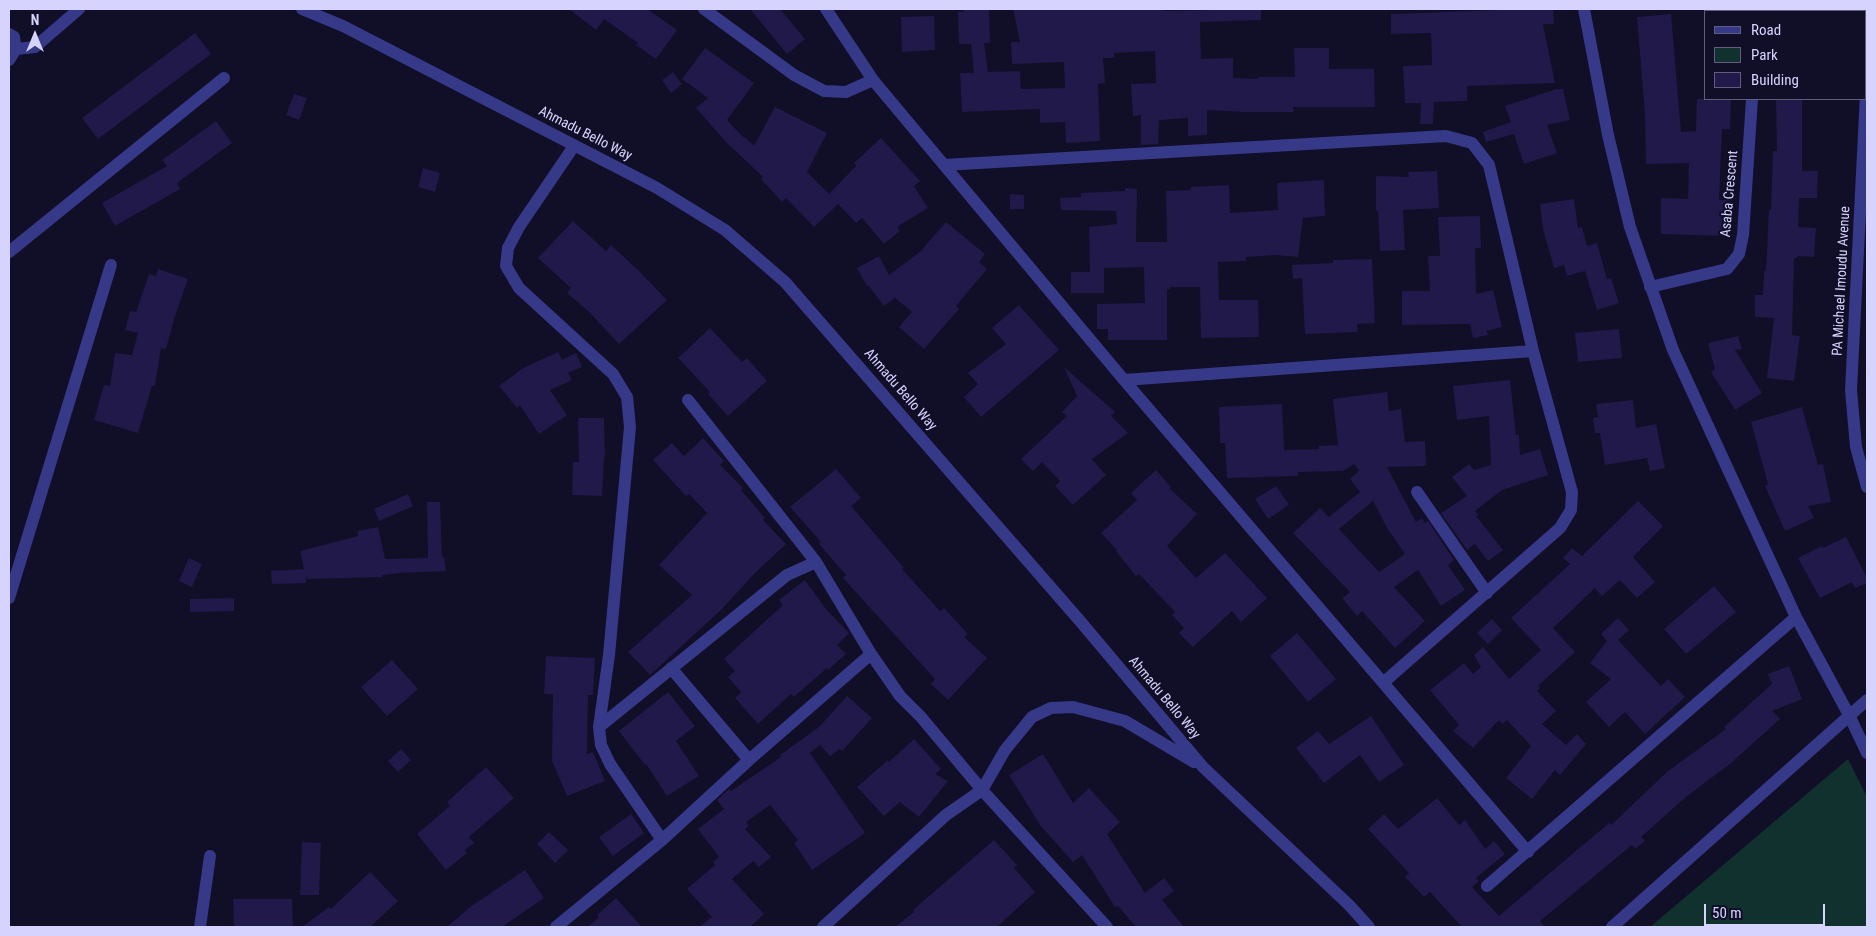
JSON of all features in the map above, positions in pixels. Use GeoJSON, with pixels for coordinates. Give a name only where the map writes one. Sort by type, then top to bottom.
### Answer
{"type":"FeatureCollection","features":[{"type":"Feature","properties":{"kind":"street"},"geometry":{"type":"LineString","coordinates":[[16,49],[35,47],[80,9]]}},
{"type":"Feature","properties":{"kind":"street","name":"Ahmadu Bello Way"},"geometry":{"type":"LineString","coordinates":[[302,9],[343,26],[657,188],[725,230],[785,282],[1074,614],[1203,767],[1349,905],[1369,927]]}},
{"type":"Feature","properties":{"kind":"street"},"geometry":{"type":"LineString","coordinates":[[704,9],[794,75],[824,91],[846,92],[873,80]]}},
{"type":"Feature","properties":{"kind":"street"},"geometry":{"type":"LineString","coordinates":[[826,9],[873,80],[1124,380],[1528,852]]}},
{"type":"Feature","properties":{"kind":"street"},"geometry":{"type":"LineString","coordinates":[[1584,9],[1608,135],[1630,227],[1673,350],[1796,617],[1849,715],[1867,754]]}},
{"type":"Feature","properties":{"kind":"street"},"geometry":{"type":"LineString","coordinates":[[9,34],[14,37],[16,49],[9,60]]}},
{"type":"Feature","properties":{"kind":"street","name":"PA Michael Imoudu Avenue"},"geometry":{"type":"LineString","coordinates":[[1866,94],[1867,74]]}},
{"type":"Feature","properties":{"kind":"street"},"geometry":{"type":"LineString","coordinates":[[9,252],[224,78]]}},
{"type":"Feature","properties":{"kind":"street","name":"Asaba Crescent"},"geometry":{"type":"LineString","coordinates":[[1650,287],[1727,269],[1739,254],[1743,235],[1752,100]]}},
{"type":"Feature","properties":{"kind":"street","name":"PA Michael Imoudu Avenue"},"geometry":{"type":"LineString","coordinates":[[1866,100],[1851,390],[1856,447],[1867,487]]}},
{"type":"Feature","properties":{"kind":"street"},"geometry":{"type":"LineString","coordinates":[[944,165],[1446,136],[1472,143],[1489,165],[1533,351],[1572,492],[1571,510],[1560,528],[1384,682]]}},
{"type":"Feature","properties":{"kind":"street"},"geometry":{"type":"LineString","coordinates":[[574,146],[519,228],[508,248],[506,266],[519,288],[614,374],[627,397],[630,428],[609,655],[598,727],[601,745],[610,764],[662,840]]}},
{"type":"Feature","properties":{"kind":"street"},"geometry":{"type":"LineString","coordinates":[[9,598],[111,265]]}},
{"type":"Feature","properties":{"kind":"street"},"geometry":{"type":"LineString","coordinates":[[1124,380],[1533,351]]}},
{"type":"Feature","properties":{"kind":"street"},"geometry":{"type":"LineString","coordinates":[[688,400],[816,562],[871,654],[900,696],[921,717],[982,790],[1107,927]]}},
{"type":"Feature","properties":{"kind":"street"},"geometry":{"type":"LineString","coordinates":[[1417,492],[1487,593]]}},
{"type":"Feature","properties":{"kind":"street"},"geometry":{"type":"LineString","coordinates":[[598,727],[787,575],[816,562]]}},
{"type":"Feature","properties":{"kind":"street"},"geometry":{"type":"LineString","coordinates":[[1487,886],[1796,617]]}},
{"type":"Feature","properties":{"kind":"street"},"geometry":{"type":"LineString","coordinates":[[556,927],[662,840],[749,760],[871,654]]}},
{"type":"Feature","properties":{"kind":"street"},"geometry":{"type":"LineString","coordinates":[[672,668],[749,760]]}},
{"type":"Feature","properties":{"kind":"street"},"geometry":{"type":"LineString","coordinates":[[1612,927],[1867,700]]}},
{"type":"Feature","properties":{"kind":"street"},"geometry":{"type":"LineString","coordinates":[[822,927],[946,815],[982,790],[1005,750],[1032,718],[1051,708],[1073,707],[1125,722],[1203,767]]}},
{"type":"Feature","properties":{"kind":"street"},"geometry":{"type":"LineString","coordinates":[[200,927],[210,856]]}},
{"type":"Feature","properties":{"kind":"green space"},"geometry":{"type":"Polygon","coordinates":[[[1848,759],[1867,797],[1867,927],[1650,927],[1848,759]]]}},
{"type":"Feature","properties":{"kind":"building"},"geometry":{"type":"Polygon","coordinates":[[[569,9],[647,9],[677,30],[656,59],[636,45],[638,43],[604,19],[596,30],[569,9]]]}},
{"type":"Feature","properties":{"kind":"building"},"geometry":{"type":"Polygon","coordinates":[[[750,9],[780,9],[805,39],[787,54],[750,9]]]}},
{"type":"Feature","properties":{"kind":"building"},"geometry":{"type":"Polygon","coordinates":[[[964,9],[989,9],[990,43],[984,43],[988,72],[1020,71],[1021,89],[1065,88],[1064,62],[1012,64],[1011,42],[1020,42],[1013,9],[1163,9],[1164,11],[1261,9],[1261,20],[1200,22],[1201,59],[1233,58],[1233,78],[1295,77],[1294,48],[1329,48],[1329,69],[1374,69],[1375,107],[1293,107],[1294,112],[1207,110],[1207,135],[1188,136],[1188,118],[1159,120],[1158,144],[1141,145],[1141,115],[1133,116],[1131,84],[1156,83],[1155,51],[1114,53],[1114,58],[1103,58],[1105,83],[1098,84],[1100,141],[1066,143],[1065,122],[1040,123],[1040,109],[962,112],[960,73],[974,73],[971,44],[959,44],[958,12],[964,12],[964,9]]]}},
{"type":"Feature","properties":{"kind":"building"},"geometry":{"type":"Polygon","coordinates":[[[1553,9],[1554,24],[1543,24],[1555,83],[1467,86],[1467,101],[1434,102],[1433,124],[1420,124],[1421,103],[1405,103],[1403,66],[1432,65],[1431,33],[1391,34],[1391,14],[1553,9]]]}},
{"type":"Feature","properties":{"kind":"building"},"geometry":{"type":"Polygon","coordinates":[[[1671,14],[1681,132],[1696,131],[1697,99],[1731,100],[1730,129],[1722,129],[1719,200],[1730,200],[1729,236],[1661,234],[1661,198],[1688,199],[1689,163],[1646,164],[1645,114],[1637,17],[1671,14]]]}},
{"type":"Feature","properties":{"kind":"building"},"geometry":{"type":"Polygon","coordinates":[[[934,16],[935,50],[902,52],[901,17],[934,16]]]}},
{"type":"Feature","properties":{"kind":"building"},"geometry":{"type":"Polygon","coordinates":[[[195,33],[211,54],[98,139],[82,118],[195,33]]]}},
{"type":"Feature","properties":{"kind":"building"},"geometry":{"type":"Polygon","coordinates":[[[705,48],[754,83],[727,120],[754,146],[775,107],[827,133],[807,172],[829,194],[856,166],[854,163],[881,138],[920,181],[914,186],[928,208],[897,227],[900,231],[884,244],[862,218],[856,223],[838,204],[814,227],[786,198],[782,202],[761,179],[763,177],[726,142],[696,108],[708,98],[682,79],[705,48]]]}},
{"type":"Feature","properties":{"kind":"building"},"geometry":{"type":"Polygon","coordinates":[[[673,72],[682,84],[671,93],[662,80],[673,72]]]}},
{"type":"Feature","properties":{"kind":"building"},"geometry":{"type":"Polygon","coordinates":[[[1556,89],[1563,89],[1570,120],[1547,125],[1557,153],[1524,164],[1514,134],[1486,142],[1483,132],[1511,122],[1505,106],[1556,89]]]}},
{"type":"Feature","properties":{"kind":"building"},"geometry":{"type":"Polygon","coordinates":[[[294,94],[307,98],[299,120],[286,115],[294,94]]]}},
{"type":"Feature","properties":{"kind":"building"},"geometry":{"type":"Polygon","coordinates":[[[1776,100],[1802,100],[1802,171],[1818,171],[1817,198],[1799,198],[1798,227],[1816,228],[1814,257],[1797,256],[1797,258],[1794,258],[1792,335],[1800,336],[1794,381],[1767,378],[1774,318],[1755,317],[1755,295],[1763,295],[1769,210],[1771,210],[1773,151],[1777,151],[1776,100]]]}},
{"type":"Feature","properties":{"kind":"building"},"geometry":{"type":"Polygon","coordinates":[[[216,121],[232,143],[177,183],[180,189],[115,226],[102,203],[167,166],[162,160],[216,121]]]}},
{"type":"Feature","properties":{"kind":"building"},"geometry":{"type":"Polygon","coordinates":[[[423,168],[440,173],[435,192],[418,187],[423,168]]]}},
{"type":"Feature","properties":{"kind":"building"},"geometry":{"type":"Polygon","coordinates":[[[1437,171],[1439,208],[1403,210],[1405,250],[1380,251],[1378,211],[1376,211],[1376,176],[1409,177],[1408,172],[1437,171]]]}},
{"type":"Feature","properties":{"kind":"building"},"geometry":{"type":"Polygon","coordinates":[[[1324,180],[1325,216],[1303,218],[1298,257],[1277,255],[1246,257],[1246,261],[1218,262],[1219,300],[1258,300],[1259,337],[1201,338],[1200,287],[1170,287],[1170,289],[1167,289],[1167,340],[1108,340],[1108,329],[1097,329],[1097,304],[1145,303],[1144,267],[1104,268],[1104,293],[1071,293],[1071,272],[1090,272],[1089,227],[1117,224],[1116,211],[1061,210],[1060,198],[1081,197],[1081,193],[1125,191],[1125,188],[1137,189],[1136,242],[1167,242],[1166,191],[1191,190],[1190,187],[1229,185],[1230,213],[1278,210],[1277,183],[1324,180]]]}},
{"type":"Feature","properties":{"kind":"building"},"geometry":{"type":"Polygon","coordinates":[[[1010,194],[1024,195],[1024,209],[1010,209],[1010,194]]]}},
{"type":"Feature","properties":{"kind":"building"},"geometry":{"type":"Polygon","coordinates":[[[1574,199],[1578,228],[1582,227],[1587,246],[1597,243],[1607,279],[1611,278],[1619,303],[1597,310],[1585,271],[1567,276],[1564,265],[1554,268],[1543,229],[1540,204],[1574,199]]]}},
{"type":"Feature","properties":{"kind":"building"},"geometry":{"type":"Polygon","coordinates":[[[1480,216],[1481,248],[1475,248],[1476,294],[1493,290],[1502,327],[1487,331],[1488,335],[1473,338],[1470,324],[1402,325],[1402,291],[1430,291],[1428,256],[1440,256],[1438,217],[1480,216]]]}},
{"type":"Feature","properties":{"kind":"building"},"geometry":{"type":"Polygon","coordinates":[[[573,221],[606,251],[611,245],[667,300],[619,344],[588,311],[567,293],[571,288],[538,258],[573,221]]]}},
{"type":"Feature","properties":{"kind":"building"},"geometry":{"type":"Polygon","coordinates":[[[946,222],[985,254],[979,262],[987,269],[956,306],[959,309],[924,349],[899,327],[912,312],[895,298],[884,306],[867,286],[857,268],[879,256],[889,275],[920,252],[946,222]]]}},
{"type":"Feature","properties":{"kind":"building"},"geometry":{"type":"Polygon","coordinates":[[[1372,259],[1375,323],[1357,324],[1358,332],[1305,334],[1302,278],[1293,279],[1292,265],[1333,263],[1333,260],[1372,259]]]}},
{"type":"Feature","properties":{"kind":"building"},"geometry":{"type":"Polygon","coordinates":[[[158,269],[188,279],[166,349],[161,348],[155,386],[152,386],[138,433],[94,420],[104,385],[110,386],[115,353],[132,355],[138,333],[125,330],[130,311],[136,312],[149,274],[156,276],[158,269]]]}},
{"type":"Feature","properties":{"kind":"building"},"geometry":{"type":"Polygon","coordinates":[[[1019,305],[1059,350],[981,417],[964,397],[978,384],[968,373],[1006,344],[992,328],[1019,305]]]}},
{"type":"Feature","properties":{"kind":"building"},"geometry":{"type":"Polygon","coordinates":[[[710,328],[742,362],[747,358],[767,381],[728,416],[708,394],[710,392],[678,358],[710,328]]]}},
{"type":"Feature","properties":{"kind":"building"},"geometry":{"type":"Polygon","coordinates":[[[1619,329],[1622,358],[1578,362],[1575,333],[1619,329]]]}},
{"type":"Feature","properties":{"kind":"building"},"geometry":{"type":"Polygon","coordinates":[[[1738,336],[1742,349],[1735,350],[1762,393],[1735,410],[1711,372],[1715,369],[1708,343],[1738,336]]]}},
{"type":"Feature","properties":{"kind":"building"},"geometry":{"type":"Polygon","coordinates":[[[558,352],[562,360],[576,353],[582,367],[568,373],[572,380],[550,390],[567,415],[539,434],[520,405],[517,408],[499,386],[523,368],[558,352]]]}},
{"type":"Feature","properties":{"kind":"building"},"geometry":{"type":"Polygon","coordinates":[[[1064,367],[1115,412],[1111,416],[1128,433],[1092,459],[1106,475],[1073,505],[1055,486],[1060,481],[1042,462],[1033,471],[1021,459],[1067,416],[1062,412],[1077,396],[1064,367]]]}},
{"type":"Feature","properties":{"kind":"building"},"geometry":{"type":"Polygon","coordinates":[[[1510,380],[1516,435],[1519,435],[1520,455],[1540,449],[1548,475],[1502,490],[1475,511],[1478,515],[1476,516],[1503,550],[1488,561],[1475,544],[1467,550],[1441,513],[1467,496],[1452,477],[1469,464],[1474,470],[1491,465],[1489,416],[1457,420],[1453,386],[1510,380]]]}},
{"type":"Feature","properties":{"kind":"building"},"geometry":{"type":"Polygon","coordinates":[[[1387,392],[1389,411],[1401,409],[1405,442],[1425,441],[1426,466],[1387,467],[1416,522],[1422,518],[1425,523],[1428,521],[1454,560],[1448,565],[1465,590],[1441,606],[1418,570],[1394,587],[1425,621],[1395,648],[1362,611],[1357,616],[1342,598],[1350,592],[1293,533],[1320,508],[1329,517],[1360,492],[1350,479],[1359,471],[1354,464],[1343,471],[1298,472],[1298,476],[1227,478],[1225,443],[1220,443],[1219,407],[1282,404],[1284,450],[1319,449],[1319,446],[1338,445],[1333,399],[1387,392]],[[1373,501],[1339,529],[1379,572],[1405,554],[1387,528],[1373,501]]]}},
{"type":"Feature","properties":{"kind":"building"},"geometry":{"type":"Polygon","coordinates":[[[1633,400],[1636,428],[1656,424],[1665,468],[1650,471],[1647,458],[1605,465],[1600,433],[1595,433],[1593,418],[1598,417],[1596,404],[1633,400]]]}},
{"type":"Feature","properties":{"kind":"building"},"geometry":{"type":"Polygon","coordinates":[[[1802,407],[1818,465],[1823,464],[1831,502],[1808,506],[1814,518],[1785,531],[1765,486],[1768,484],[1751,422],[1802,407]]]}},
{"type":"Feature","properties":{"kind":"building"},"geometry":{"type":"Polygon","coordinates":[[[578,418],[604,418],[605,457],[602,496],[572,495],[573,462],[579,462],[578,418]]]}},
{"type":"Feature","properties":{"kind":"building"},"geometry":{"type":"Polygon","coordinates":[[[703,438],[724,461],[720,465],[743,488],[741,490],[765,518],[763,520],[786,544],[755,573],[721,610],[650,675],[628,652],[692,595],[659,565],[707,513],[689,494],[686,496],[653,460],[672,443],[684,456],[703,438]]]}},
{"type":"Feature","properties":{"kind":"building"},"geometry":{"type":"Polygon","coordinates":[[[836,469],[861,498],[851,506],[904,568],[902,569],[940,611],[944,608],[968,634],[964,637],[987,658],[948,700],[931,684],[935,679],[843,578],[846,575],[819,544],[821,542],[790,507],[836,469]]]}},
{"type":"Feature","properties":{"kind":"building"},"geometry":{"type":"Polygon","coordinates":[[[1156,470],[1171,487],[1169,488],[1197,514],[1167,546],[1196,578],[1225,553],[1267,598],[1241,622],[1232,611],[1193,647],[1179,633],[1184,628],[1172,615],[1175,612],[1139,574],[1136,576],[1117,550],[1101,533],[1137,500],[1131,493],[1156,470]]]}},
{"type":"Feature","properties":{"kind":"building"},"geometry":{"type":"Polygon","coordinates":[[[1276,486],[1289,505],[1268,519],[1255,499],[1276,486]]]}},
{"type":"Feature","properties":{"kind":"building"},"geometry":{"type":"Polygon","coordinates":[[[408,494],[413,506],[379,521],[374,509],[408,494]]]}},
{"type":"Feature","properties":{"kind":"building"},"geometry":{"type":"Polygon","coordinates":[[[1638,501],[1663,526],[1633,557],[1655,582],[1637,598],[1620,580],[1602,596],[1595,588],[1553,628],[1575,652],[1538,686],[1540,688],[1537,691],[1556,711],[1542,724],[1566,745],[1577,734],[1586,744],[1560,775],[1555,770],[1532,799],[1506,778],[1531,746],[1507,720],[1502,724],[1499,720],[1473,748],[1453,731],[1459,725],[1430,690],[1464,663],[1473,674],[1481,667],[1474,655],[1483,647],[1509,679],[1541,650],[1511,618],[1570,564],[1563,558],[1572,548],[1582,556],[1638,501]]]}},
{"type":"Feature","properties":{"kind":"building"},"geometry":{"type":"Polygon","coordinates":[[[427,502],[440,502],[442,557],[444,557],[446,571],[400,573],[382,575],[382,577],[307,579],[306,574],[306,583],[272,584],[271,571],[304,569],[300,551],[358,536],[357,531],[378,527],[385,559],[428,558],[427,502]]]}},
{"type":"Feature","properties":{"kind":"building"},"geometry":{"type":"Polygon","coordinates":[[[1846,537],[1867,578],[1867,583],[1855,588],[1852,582],[1820,598],[1798,558],[1846,537]]]}},
{"type":"Feature","properties":{"kind":"building"},"geometry":{"type":"Polygon","coordinates":[[[189,558],[202,564],[192,587],[179,581],[189,558]]]}},
{"type":"Feature","properties":{"kind":"building"},"geometry":{"type":"Polygon","coordinates":[[[805,580],[826,609],[849,633],[837,645],[846,654],[794,697],[791,694],[758,724],[735,698],[741,692],[728,677],[735,671],[724,659],[783,605],[779,600],[805,580]]]}},
{"type":"Feature","properties":{"kind":"building"},"geometry":{"type":"Polygon","coordinates":[[[1714,586],[1736,612],[1686,654],[1664,629],[1714,586]]]}},
{"type":"Feature","properties":{"kind":"building"},"geometry":{"type":"Polygon","coordinates":[[[234,598],[234,611],[190,612],[190,599],[234,598]]]}},
{"type":"Feature","properties":{"kind":"building"},"geometry":{"type":"Polygon","coordinates":[[[1618,618],[1629,630],[1618,640],[1661,686],[1668,679],[1685,697],[1645,734],[1625,712],[1609,727],[1586,702],[1611,679],[1590,663],[1607,641],[1601,634],[1618,618]]]}},
{"type":"Feature","properties":{"kind":"building"},"geometry":{"type":"Polygon","coordinates":[[[1492,619],[1502,630],[1488,644],[1477,633],[1492,619]]]}},
{"type":"Feature","properties":{"kind":"building"},"geometry":{"type":"Polygon","coordinates":[[[1297,633],[1336,679],[1308,702],[1270,656],[1297,633]]]}},
{"type":"Feature","properties":{"kind":"building"},"geometry":{"type":"Polygon","coordinates":[[[546,656],[595,658],[593,695],[588,695],[587,754],[593,752],[605,781],[567,796],[552,761],[553,694],[544,694],[546,656]]]}},
{"type":"Feature","properties":{"kind":"building"},"geometry":{"type":"Polygon","coordinates":[[[392,660],[418,689],[387,716],[361,687],[392,660]]]}},
{"type":"Feature","properties":{"kind":"building"},"geometry":{"type":"Polygon","coordinates":[[[1789,666],[1802,699],[1772,711],[1780,719],[1730,764],[1687,796],[1641,837],[1645,841],[1635,849],[1632,845],[1540,921],[1545,927],[1462,927],[1430,892],[1424,897],[1405,877],[1409,873],[1368,829],[1384,814],[1398,829],[1437,798],[1459,825],[1465,820],[1485,849],[1494,841],[1505,854],[1476,878],[1479,881],[1472,887],[1499,916],[1609,823],[1611,825],[1668,771],[1726,729],[1724,727],[1772,684],[1768,674],[1789,666]]]}},
{"type":"Feature","properties":{"kind":"building"},"geometry":{"type":"Polygon","coordinates":[[[668,692],[695,726],[676,741],[699,776],[667,796],[646,764],[619,731],[668,692]]]}},
{"type":"Feature","properties":{"kind":"building"},"geometry":{"type":"Polygon","coordinates":[[[847,696],[872,718],[842,751],[840,749],[830,756],[820,745],[810,753],[865,833],[812,870],[794,843],[798,840],[770,805],[746,822],[749,826],[745,829],[771,857],[759,867],[753,861],[732,879],[764,914],[750,927],[699,927],[712,917],[687,889],[715,865],[713,862],[719,857],[698,829],[724,809],[717,800],[729,789],[731,791],[781,757],[780,755],[819,727],[847,696]]]}},
{"type":"Feature","properties":{"kind":"building"},"geometry":{"type":"Polygon","coordinates":[[[1371,716],[1404,765],[1379,782],[1360,755],[1324,783],[1296,748],[1318,731],[1329,744],[1371,716]]]}},
{"type":"Feature","properties":{"kind":"building"},"geometry":{"type":"Polygon","coordinates":[[[914,739],[941,769],[935,774],[948,781],[919,817],[900,802],[884,816],[857,787],[914,739]]]}},
{"type":"Feature","properties":{"kind":"building"},"geometry":{"type":"Polygon","coordinates":[[[401,749],[411,760],[398,772],[388,761],[401,749]]]}},
{"type":"Feature","properties":{"kind":"building"},"geometry":{"type":"Polygon","coordinates":[[[1043,754],[1073,803],[1089,788],[1120,822],[1107,834],[1145,893],[1164,878],[1174,891],[1162,900],[1184,927],[1136,927],[1118,906],[1115,907],[1082,855],[1073,862],[1040,825],[1009,775],[1043,754]]]}},
{"type":"Feature","properties":{"kind":"building"},"geometry":{"type":"Polygon","coordinates":[[[486,767],[514,798],[469,837],[474,843],[465,850],[467,853],[446,870],[417,834],[450,806],[447,802],[486,767]]]}},
{"type":"Feature","properties":{"kind":"building"},"geometry":{"type":"Polygon","coordinates":[[[631,814],[644,833],[613,856],[599,837],[631,814]]]}},
{"type":"Feature","properties":{"kind":"building"},"geometry":{"type":"Polygon","coordinates":[[[549,832],[568,850],[555,863],[537,844],[549,832]]]}},
{"type":"Feature","properties":{"kind":"building"},"geometry":{"type":"Polygon","coordinates":[[[994,840],[1017,865],[1014,868],[1035,892],[997,927],[895,927],[914,912],[913,910],[994,840]]]}},
{"type":"Feature","properties":{"kind":"building"},"geometry":{"type":"Polygon","coordinates":[[[302,842],[321,843],[319,895],[300,895],[302,842]]]}},
{"type":"Feature","properties":{"kind":"building"},"geometry":{"type":"Polygon","coordinates":[[[525,870],[544,898],[502,927],[447,927],[470,907],[525,870]]]}},
{"type":"Feature","properties":{"kind":"building"},"geometry":{"type":"Polygon","coordinates":[[[370,872],[398,901],[370,927],[302,927],[329,907],[331,909],[370,872]]]}},
{"type":"Feature","properties":{"kind":"building"},"geometry":{"type":"Polygon","coordinates":[[[616,898],[642,927],[588,927],[599,917],[597,915],[616,898]]]}},
{"type":"Feature","properties":{"kind":"building"},"geometry":{"type":"Polygon","coordinates":[[[233,899],[292,899],[293,927],[234,927],[233,899]]]}}]}
